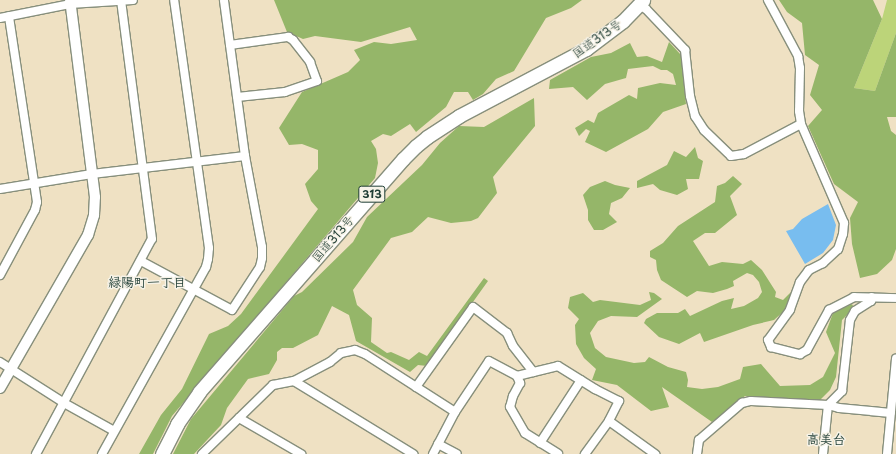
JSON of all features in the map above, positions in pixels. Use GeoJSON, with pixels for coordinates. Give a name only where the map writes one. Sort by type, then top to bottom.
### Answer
{"type":"FeatureCollection","features":[{"type":"Feature","properties":{"kind":"highway","name":"国道313号"},"geometry":{"type":"LineString","coordinates":[[162,454],[178,424],[199,392],[397,165],[416,146],[459,116],[586,49],[623,21],[641,2]]}},
{"type":"Feature","properties":{"kind":"street"},"geometry":{"type":"LineString","coordinates":[[0,18],[70,2],[132,0]]}},
{"type":"Feature","properties":{"kind":"street"},"geometry":{"type":"LineString","coordinates":[[102,454],[206,268],[209,248],[174,0]]}},
{"type":"Feature","properties":{"kind":"street"},"geometry":{"type":"LineString","coordinates":[[142,261],[232,310],[260,268],[262,247],[245,156],[224,0]]}},
{"type":"Feature","properties":{"kind":"street"},"geometry":{"type":"LineString","coordinates":[[768,0],[798,56],[800,68],[799,111],[801,124],[844,223],[843,234],[838,249],[823,263],[809,270],[800,282],[790,310],[768,340],[771,347],[800,354],[807,350],[829,310],[854,297],[896,298]]}},
{"type":"Feature","properties":{"kind":"street"},"geometry":{"type":"LineString","coordinates":[[36,454],[142,261],[152,239],[121,1]]}},
{"type":"Feature","properties":{"kind":"street"},"geometry":{"type":"LineString","coordinates":[[0,388],[88,235],[94,215],[95,197],[70,2]]}},
{"type":"Feature","properties":{"kind":"street"},"geometry":{"type":"LineString","coordinates":[[641,2],[684,50],[690,96],[695,116],[704,130],[731,156],[744,154],[801,124]]}},
{"type":"Feature","properties":{"kind":"street"},"geometry":{"type":"LineString","coordinates":[[0,275],[36,210],[37,202],[36,184],[9,16]]}},
{"type":"Feature","properties":{"kind":"street"},"geometry":{"type":"LineString","coordinates":[[230,45],[288,37],[293,40],[306,56],[317,81],[285,92],[237,97]]}},
{"type":"Feature","properties":{"kind":"street"},"geometry":{"type":"LineString","coordinates":[[0,189],[92,174],[245,156]]}},
{"type":"Feature","properties":{"kind":"street"},"geometry":{"type":"LineString","coordinates":[[823,454],[828,404],[842,390],[850,320],[855,311],[871,301],[872,297]]}},
{"type":"Feature","properties":{"kind":"street"},"geometry":{"type":"LineString","coordinates":[[416,387],[473,307],[507,333],[513,346],[533,372]]}},
{"type":"Feature","properties":{"kind":"street"},"geometry":{"type":"LineString","coordinates":[[202,454],[273,385],[294,381],[330,362],[341,353],[355,350],[365,354],[455,412]]}},
{"type":"Feature","properties":{"kind":"street"},"geometry":{"type":"LineString","coordinates":[[887,454],[896,358]]}},
{"type":"Feature","properties":{"kind":"street"},"geometry":{"type":"LineString","coordinates":[[433,454],[455,412],[489,361],[517,376],[520,383],[513,396],[510,407],[525,433],[558,454]]}},
{"type":"Feature","properties":{"kind":"street"},"geometry":{"type":"LineString","coordinates":[[0,362],[64,403],[114,431]]}},
{"type":"Feature","properties":{"kind":"street"},"geometry":{"type":"LineString","coordinates":[[517,376],[558,366],[619,401],[609,421],[585,454]]}},
{"type":"Feature","properties":{"kind":"street"},"geometry":{"type":"LineString","coordinates":[[540,443],[581,380]]}},
{"type":"Feature","properties":{"kind":"street"},"geometry":{"type":"LineString","coordinates":[[294,381],[413,454]]}},
{"type":"Feature","properties":{"kind":"street"},"geometry":{"type":"LineString","coordinates":[[697,454],[699,440],[742,403],[751,401],[828,404],[840,408],[891,413]]}},
{"type":"Feature","properties":{"kind":"street"},"geometry":{"type":"LineString","coordinates":[[240,418],[301,454]]}},
{"type":"Feature","properties":{"kind":"street"},"geometry":{"type":"LineString","coordinates":[[609,421],[655,454]]}},
{"type":"Feature","properties":{"kind":"street"},"geometry":{"type":"LineString","coordinates":[[438,444],[457,454]]}},
{"type":"Feature","properties":{"kind":"green space"},"geometry":{"type":"Polygon","coordinates":[[[274,0],[582,0],[571,8],[546,18],[514,71],[496,79],[483,94],[473,100],[468,92],[454,92],[446,107],[416,132],[410,124],[391,136],[383,134],[371,141],[376,149],[378,163],[375,178],[172,416],[153,454],[139,454],[161,415],[182,389],[209,334],[228,326],[241,314],[318,209],[311,201],[305,184],[318,169],[318,150],[302,144],[289,145],[279,128],[302,92],[348,72],[360,60],[354,50],[374,42],[391,44],[417,40],[410,27],[361,42],[315,36],[303,39],[287,32],[274,0]]]}},
{"type":"Feature","properties":{"kind":"green space"},"geometry":{"type":"Polygon","coordinates":[[[779,0],[873,0],[882,19],[854,88],[875,91],[896,33],[896,117],[887,117],[891,131],[896,135],[896,249],[892,260],[877,274],[860,278],[852,244],[850,218],[858,202],[834,184],[808,126],[822,110],[810,95],[819,65],[805,55],[802,23],[787,12],[779,0]]]}},
{"type":"Feature","properties":{"kind":"green space"},"geometry":{"type":"Polygon","coordinates":[[[887,0],[896,0],[896,33],[875,91],[854,88],[882,19],[887,0]]]}},
{"type":"Feature","properties":{"kind":"green space"},"geometry":{"type":"Polygon","coordinates":[[[669,42],[681,55],[686,104],[663,112],[648,129],[606,152],[585,142],[590,131],[586,129],[579,136],[575,128],[588,120],[594,123],[598,113],[629,95],[637,99],[638,88],[660,83],[676,85],[673,74],[667,70],[661,70],[653,66],[628,69],[626,78],[605,84],[587,100],[573,87],[549,89],[550,80],[591,57],[611,53],[630,43],[637,57],[647,56],[662,62],[669,42]]]}},
{"type":"Feature","properties":{"kind":"green space"},"geometry":{"type":"Polygon","coordinates":[[[534,98],[535,126],[493,177],[497,193],[478,218],[471,221],[451,223],[428,217],[412,232],[391,238],[353,290],[357,305],[372,318],[371,342],[387,353],[391,352],[409,360],[419,352],[427,356],[484,278],[488,281],[427,366],[418,365],[410,372],[356,341],[349,315],[332,306],[318,335],[293,348],[282,348],[277,352],[277,360],[269,374],[248,379],[227,408],[221,425],[194,454],[173,454],[191,419],[294,296],[302,292],[353,242],[367,217],[422,165],[440,143],[459,126],[484,127],[534,98]]]}},
{"type":"Feature","properties":{"kind":"green space"},"geometry":{"type":"Polygon","coordinates":[[[695,147],[698,158],[703,161],[699,179],[686,179],[688,189],[677,195],[660,190],[653,184],[637,188],[637,181],[667,165],[674,151],[686,157],[695,147]]]}},
{"type":"Feature","properties":{"kind":"green space"},"geometry":{"type":"Polygon","coordinates":[[[733,176],[742,184],[730,196],[737,215],[715,233],[705,233],[693,241],[709,266],[722,262],[743,264],[751,260],[762,270],[776,292],[775,297],[783,300],[791,292],[788,303],[784,311],[774,320],[753,325],[704,342],[700,333],[679,344],[659,337],[644,323],[646,319],[657,313],[678,313],[685,309],[690,316],[722,301],[734,298],[731,309],[744,306],[758,298],[762,292],[759,282],[753,275],[747,273],[733,281],[734,286],[727,289],[713,293],[697,291],[687,297],[661,280],[657,270],[656,260],[650,257],[650,251],[663,243],[678,226],[715,202],[717,186],[725,183],[733,176]]]}},
{"type":"Feature","properties":{"kind":"green space"},"geometry":{"type":"Polygon","coordinates":[[[605,181],[630,188],[622,198],[611,203],[609,214],[617,222],[603,230],[594,230],[588,220],[588,210],[583,195],[590,187],[605,181]]]}},
{"type":"Feature","properties":{"kind":"green space"},"geometry":{"type":"Polygon","coordinates":[[[649,292],[654,293],[662,299],[637,317],[611,316],[598,321],[590,333],[595,348],[606,357],[634,363],[645,362],[649,357],[668,367],[686,372],[688,380],[687,387],[702,389],[718,387],[740,379],[743,367],[761,364],[780,386],[810,385],[823,377],[835,353],[826,332],[833,313],[852,304],[854,308],[842,320],[836,377],[830,390],[820,400],[745,396],[712,422],[662,387],[669,407],[651,411],[617,385],[592,380],[596,369],[584,358],[576,344],[575,325],[579,319],[568,308],[570,297],[583,293],[593,302],[600,300],[640,305],[651,300],[649,292]]]}},
{"type":"Feature","properties":{"kind":"water"},"geometry":{"type":"Polygon","coordinates":[[[828,204],[836,225],[833,240],[823,253],[805,264],[786,231],[793,229],[802,219],[828,204]]]}},
{"type":"Feature","properties":{"kind":"district","name":"緑陽町一丁目"},"geometry":{"type":"Point","coordinates":[147,282]}},
{"type":"Feature","properties":{"kind":"district","name":"高美台"},"geometry":{"type":"Point","coordinates":[826,439]}}]}
